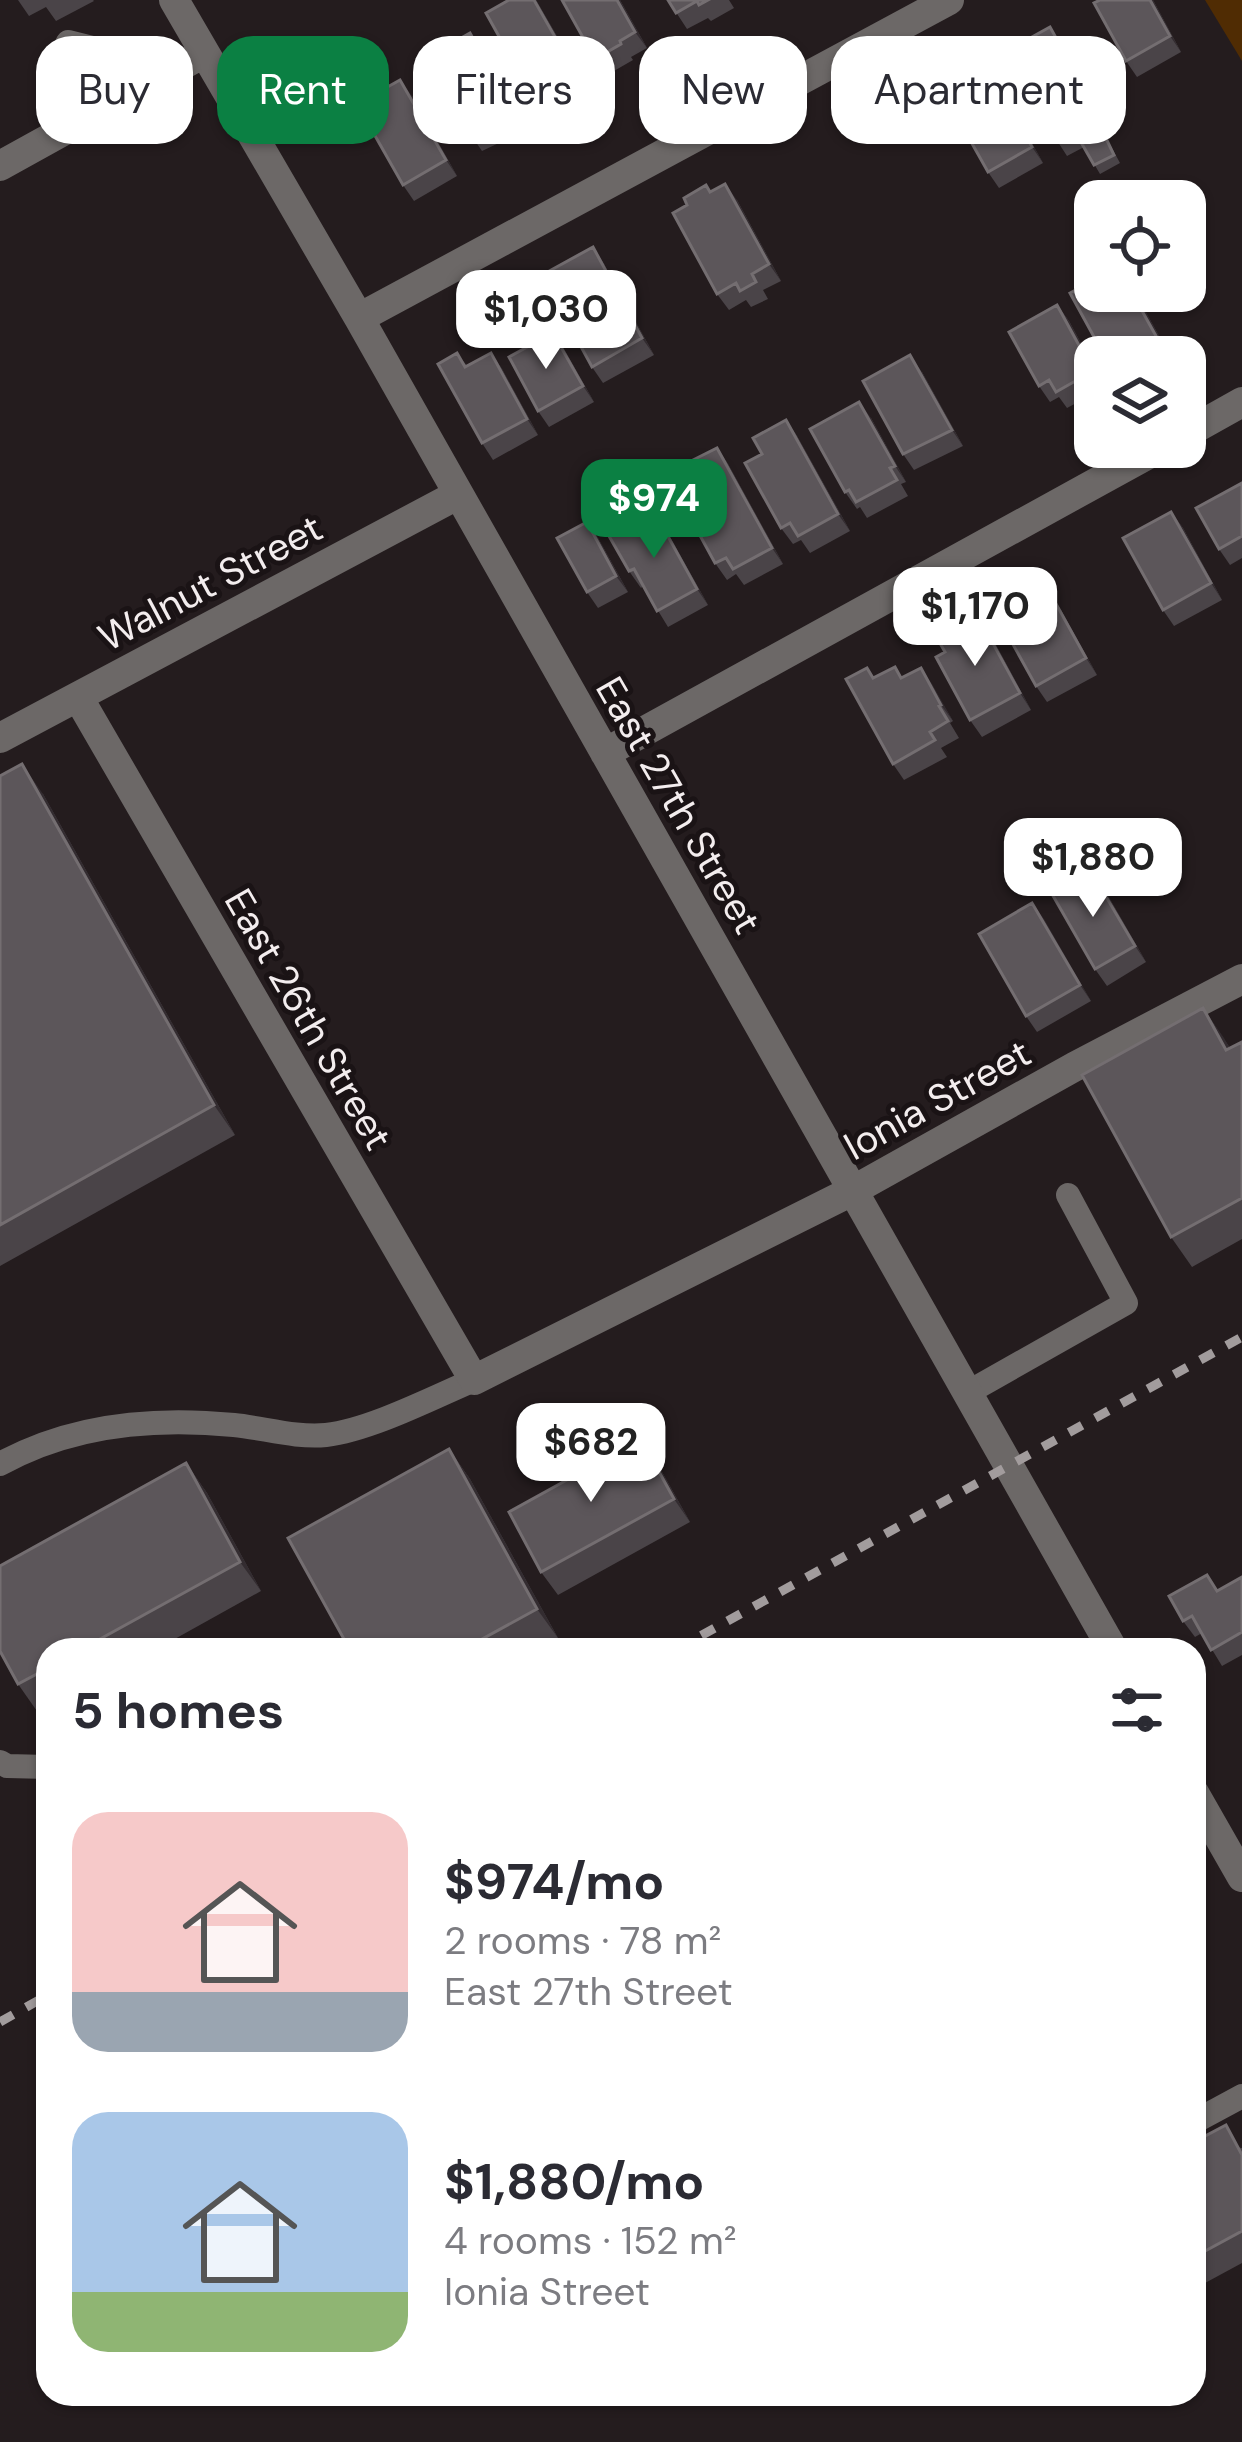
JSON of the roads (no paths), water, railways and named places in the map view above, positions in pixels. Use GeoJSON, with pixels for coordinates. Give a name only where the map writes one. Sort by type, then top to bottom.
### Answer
{"type":"FeatureCollection","features":[{"type":"Feature","properties":{"kind":"street","name":"East 27th Street"},"geometry":{"type":"LineString","coordinates":[[174,0],[1106,1638]]}},
{"type":"Feature","properties":{"kind":"street"},"geometry":{"type":"LineString","coordinates":[[359,318],[949,0]]}},
{"type":"Feature","properties":{"kind":"street"},"geometry":{"type":"LineString","coordinates":[[193,59],[204,53]]}},
{"type":"Feature","properties":{"kind":"street"},"geometry":{"type":"LineString","coordinates":[[0,166],[39,144]]}},
{"type":"Feature","properties":{"kind":"street"},"geometry":{"type":"LineString","coordinates":[[1206,422],[1242,402]]}},
{"type":"Feature","properties":{"kind":"street"},"geometry":{"type":"LineString","coordinates":[[605,753],[1123,468]]}},
{"type":"Feature","properties":{"kind":"street","name":"Walnut Street"},"geometry":{"type":"LineString","coordinates":[[0,739],[457,494]]}},
{"type":"Feature","properties":{"kind":"street","name":"East 26th Street"},"geometry":{"type":"LineString","coordinates":[[78,697],[474,1380]]}},
{"type":"Feature","properties":{"kind":"street","name":"Ionia Street"},"geometry":{"type":"LineString","coordinates":[[474,1380],[852,1191],[1242,979]]}},
{"type":"Feature","properties":{"kind":"street"},"geometry":{"type":"LineString","coordinates":[[1206,1814],[1242,1877]]}},
{"type":"Feature","properties":{"kind":"lane"},"geometry":{"type":"LineString","coordinates":[[967,1393],[1126,1303],[1068,1195]]}},
{"type":"Feature","properties":{"kind":"lane"},"geometry":{"type":"LineString","coordinates":[[0,1464],[40,1444],[112,1424],[182,1422],[326,1435],[474,1380]]}},
{"type":"Feature","properties":{"kind":"lane"},"geometry":{"type":"LineString","coordinates":[[0,1762],[36,1767]]}},
{"type":"Feature","properties":{"kind":"lane"},"geometry":{"type":"LineString","coordinates":[[1206,2116],[1242,2096]]}},
{"type":"Feature","properties":{"kind":"railway"},"geometry":{"type":"LineString","coordinates":[[697,1638],[1242,1337]]}},
{"type":"Feature","properties":{"kind":"railway"},"geometry":{"type":"LineString","coordinates":[[0,2022],[36,2002]]}}]}
